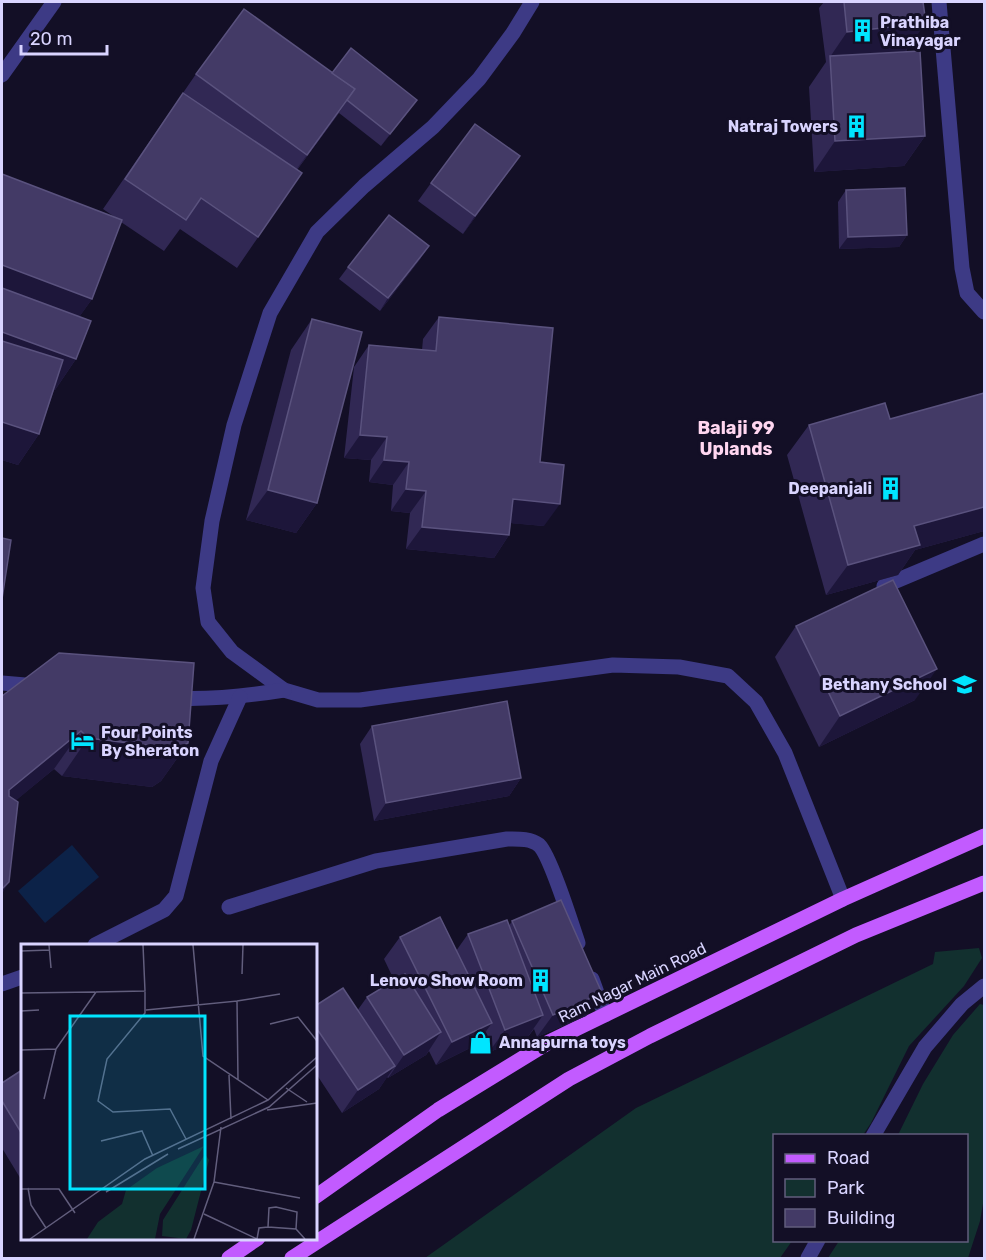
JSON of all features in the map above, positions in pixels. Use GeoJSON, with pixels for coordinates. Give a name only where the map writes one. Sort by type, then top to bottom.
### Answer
{"type":"FeatureCollection","features":[{"type":"Feature","properties":{"kind":"main road","name":"Ram Nagar Main Road"},"geometry":{"type":"LineString","coordinates":[[316,1196],[438,1110],[549,1042],[843,899],[984,836]]}},
{"type":"Feature","properties":{"kind":"main road"},"geometry":{"type":"LineString","coordinates":[[292,1258],[569,1079],[650,1036],[856,935],[984,883]]}},
{"type":"Feature","properties":{"kind":"main road"},"geometry":{"type":"LineString","coordinates":[[229,1258],[257,1239]]}},
{"type":"Feature","properties":{"kind":"street"},"geometry":{"type":"LineString","coordinates":[[2,75],[54,2]]}},
{"type":"Feature","properties":{"kind":"street"},"geometry":{"type":"LineString","coordinates":[[531,2],[513,33],[478,79],[433,128],[364,186],[317,232],[270,313],[234,425],[212,521],[203,588],[208,622],[232,652],[284,690],[318,700],[360,700],[613,665],[679,668],[728,676],[756,702],[785,753],[843,899]]}},
{"type":"Feature","properties":{"kind":"street"},"geometry":{"type":"LineString","coordinates":[[939,2],[962,268],[967,293],[984,312]]}},
{"type":"Feature","properties":{"kind":"street"},"geometry":{"type":"LineString","coordinates":[[884,586],[984,544]]}},
{"type":"Feature","properties":{"kind":"street"},"geometry":{"type":"LineString","coordinates":[[2,683],[49,687]]}},
{"type":"Feature","properties":{"kind":"street"},"geometry":{"type":"LineString","coordinates":[[154,697],[195,699],[284,690]]}},
{"type":"Feature","properties":{"kind":"street"},"geometry":{"type":"LineString","coordinates":[[97,944],[164,910],[176,896],[211,761],[240,696]]}},
{"type":"Feature","properties":{"kind":"street"},"geometry":{"type":"LineString","coordinates":[[229,907],[376,861],[507,839],[525,839],[539,845],[548,861],[605,1015]]}},
{"type":"Feature","properties":{"kind":"street"},"geometry":{"type":"LineString","coordinates":[[2,984],[21,977]]}},
{"type":"Feature","properties":{"kind":"street"},"geometry":{"type":"LineString","coordinates":[[874,1134],[924,1047],[962,1004],[984,986]]}},
{"type":"Feature","properties":{"kind":"street"},"geometry":{"type":"LineString","coordinates":[[808,1258],[817,1242]]}},
{"type":"Feature","properties":{"kind":"green space"},"geometry":{"type":"Polygon","coordinates":[[[979,948],[982,958],[964,986],[909,1046],[864,1134],[773,1134],[773,1242],[791,1242],[780,1258],[425,1258],[636,1108],[933,964],[935,952],[979,948]]]}},
{"type":"Feature","properties":{"kind":"green space"},"geometry":{"type":"Polygon","coordinates":[[[980,1004],[984,1005],[984,1198],[980,1221],[968,1258],[828,1258],[838,1242],[968,1242],[968,1134],[898,1134],[923,1084],[953,1035],[980,1004]]]}},
{"type":"Feature","properties":{"kind":"water"},"geometry":{"type":"Polygon","coordinates":[[[72,845],[99,877],[45,923],[18,891],[72,845]]]}},
{"type":"Feature","properties":{"kind":"building"},"geometry":{"type":"Polygon","coordinates":[[[844,2],[923,2],[926,23],[847,32],[844,2]]]}},
{"type":"Feature","properties":{"kind":"building"},"geometry":{"type":"Polygon","coordinates":[[[244,9],[355,89],[307,155],[196,74],[244,9]]]}},
{"type":"Feature","properties":{"kind":"building"},"geometry":{"type":"Polygon","coordinates":[[[351,48],[417,100],[390,134],[347,100],[355,89],[332,73],[351,48]]]}},
{"type":"Feature","properties":{"kind":"building"},"geometry":{"type":"Polygon","coordinates":[[[920,51],[925,136],[835,141],[830,56],[920,51]]]}},
{"type":"Feature","properties":{"kind":"building"},"geometry":{"type":"Polygon","coordinates":[[[183,93],[302,173],[258,237],[201,198],[186,220],[125,179],[183,93]]]}},
{"type":"Feature","properties":{"kind":"building"},"geometry":{"type":"Polygon","coordinates":[[[475,124],[520,156],[475,216],[431,183],[475,124]]]}},
{"type":"Feature","properties":{"kind":"building"},"geometry":{"type":"Polygon","coordinates":[[[2,174],[122,220],[92,299],[2,265],[2,174]]]}},
{"type":"Feature","properties":{"kind":"building"},"geometry":{"type":"Polygon","coordinates":[[[905,188],[907,235],[848,237],[846,190],[905,188]]]}},
{"type":"Feature","properties":{"kind":"building"},"geometry":{"type":"Polygon","coordinates":[[[389,215],[429,246],[388,298],[348,267],[389,215]]]}},
{"type":"Feature","properties":{"kind":"building"},"geometry":{"type":"Polygon","coordinates":[[[2,288],[91,321],[76,359],[2,332],[2,288]]]}},
{"type":"Feature","properties":{"kind":"building"},"geometry":{"type":"Polygon","coordinates":[[[439,317],[553,328],[540,462],[564,465],[560,504],[513,499],[509,535],[422,527],[426,491],[406,489],[409,462],[384,460],[387,437],[360,435],[369,345],[436,351],[439,317]]]}},
{"type":"Feature","properties":{"kind":"building"},"geometry":{"type":"Polygon","coordinates":[[[312,319],[362,332],[317,503],[268,490],[312,319]]]}},
{"type":"Feature","properties":{"kind":"building"},"geometry":{"type":"Polygon","coordinates":[[[2,341],[63,360],[39,434],[2,422],[2,341]]]}},
{"type":"Feature","properties":{"kind":"building","name":"Deepanjali"},"geometry":{"type":"Polygon","coordinates":[[[984,393],[984,507],[914,526],[920,545],[848,565],[809,425],[885,403],[890,419],[984,393]]]}},
{"type":"Feature","properties":{"kind":"building"},"geometry":{"type":"Polygon","coordinates":[[[2,538],[11,540],[2,599],[2,538]]]}},
{"type":"Feature","properties":{"kind":"building"},"geometry":{"type":"Polygon","coordinates":[[[893,580],[937,669],[840,716],[796,626],[893,580]]]}},
{"type":"Feature","properties":{"kind":"building"},"geometry":{"type":"Polygon","coordinates":[[[59,653],[194,663],[188,743],[178,749],[88,738],[81,731],[9,790],[9,796],[18,802],[9,882],[2,889],[2,696],[59,653]]]}},
{"type":"Feature","properties":{"kind":"building"},"geometry":{"type":"Polygon","coordinates":[[[507,701],[521,778],[386,803],[372,726],[507,701]]]}},
{"type":"Feature","properties":{"kind":"building"},"geometry":{"type":"Polygon","coordinates":[[[561,900],[602,993],[553,1015],[512,921],[561,900]]]}},
{"type":"Feature","properties":{"kind":"building"},"geometry":{"type":"Polygon","coordinates":[[[440,917],[492,1023],[452,1042],[400,937],[440,917]]]}},
{"type":"Feature","properties":{"kind":"building"},"geometry":{"type":"Polygon","coordinates":[[[507,920],[543,1015],[505,1030],[468,934],[507,920]]]}},
{"type":"Feature","properties":{"kind":"building"},"geometry":{"type":"Polygon","coordinates":[[[405,974],[441,1032],[404,1055],[367,997],[405,974]]]}},
{"type":"Feature","properties":{"kind":"building"},"geometry":{"type":"Polygon","coordinates":[[[343,988],[395,1066],[358,1090],[316,1027],[316,1005],[343,988]]]}},
{"type":"Feature","properties":{"kind":"building"},"geometry":{"type":"Polygon","coordinates":[[[21,1071],[21,1132],[2,1101],[2,1083],[21,1071]]]}},
{"type":"Feature","properties":{"kind":"place","name":"Prathiba Vinayagar"},"geometry":{"type":"Point","coordinates":[862,31]}},
{"type":"Feature","properties":{"kind":"place","name":"Natraj Towers"},"geometry":{"type":"Point","coordinates":[856,126]}},
{"type":"Feature","properties":{"kind":"place","name":"Deepanjali"},"geometry":{"type":"Point","coordinates":[890,488]}},
{"type":"Feature","properties":{"kind":"place","name":"Bethany School"},"geometry":{"type":"Point","coordinates":[965,684]}},
{"type":"Feature","properties":{"kind":"place","name":"Four Points By Sheraton"},"geometry":{"type":"Point","coordinates":[83,741]}},
{"type":"Feature","properties":{"kind":"place","name":"Lenovo Show Room"},"geometry":{"type":"Point","coordinates":[541,980]}},
{"type":"Feature","properties":{"kind":"place","name":"Annapurna toys"},"geometry":{"type":"Point","coordinates":[481,1042]}},
{"type":"Feature","properties":{"kind":"district","name":"Balaji 99 Uplands"},"geometry":{"type":"Point","coordinates":[736,438]}}]}
